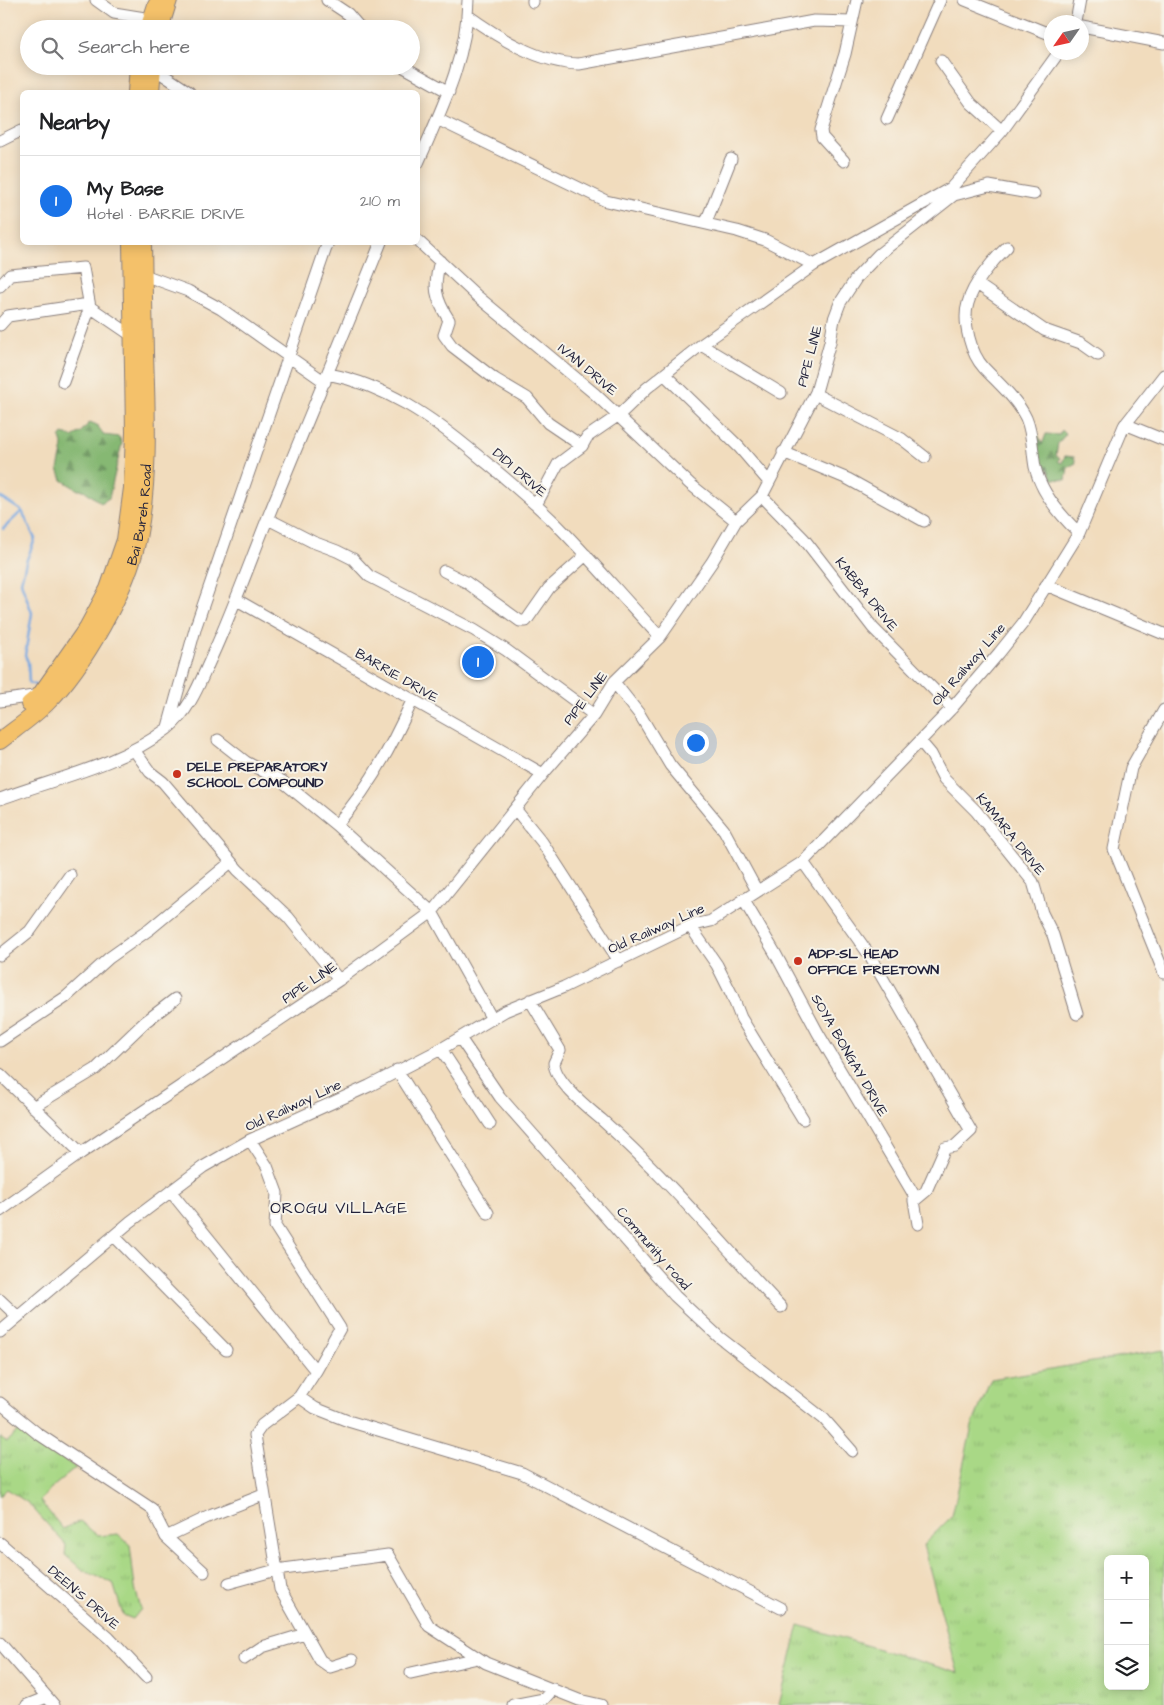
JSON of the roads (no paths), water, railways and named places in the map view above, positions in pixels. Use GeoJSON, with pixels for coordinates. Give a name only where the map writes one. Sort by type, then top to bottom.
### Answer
{"type":"FeatureCollection","features":[{"type":"Feature","properties":{"kind":"highway"},"geometry":{"type":"LineString","coordinates":[[154,20],[158,0]]}},
{"type":"Feature","properties":{"kind":"highway"},"geometry":{"type":"LineString","coordinates":[[156,20],[169,0]]}},
{"type":"Feature","properties":{"kind":"highway"},"geometry":{"type":"LineString","coordinates":[[137,90],[144,75]]}},
{"type":"Feature","properties":{"kind":"highway"},"geometry":{"type":"LineString","coordinates":[[149,75],[150,90]]}},
{"type":"Feature","properties":{"kind":"highway","name":"Bai Bureh Road"},"geometry":{"type":"LineString","coordinates":[[0,727],[40,695],[91,620],[108,589],[125,540],[132,488],[134,337],[131,245]]}},
{"type":"Feature","properties":{"kind":"highway","name":"Bai Bureh Road"},"geometry":{"type":"LineString","coordinates":[[0,741],[47,703],[72,673],[96,638],[119,593],[138,540],[145,485],[147,429],[143,245]]}},
{"type":"Feature","properties":{"kind":"street"},"geometry":{"type":"LineString","coordinates":[[96,0],[114,13],[137,20]]}},
{"type":"Feature","properties":{"kind":"street"},"geometry":{"type":"LineString","coordinates":[[327,0],[348,14],[353,20]]}},
{"type":"Feature","properties":{"kind":"street"},"geometry":{"type":"LineString","coordinates":[[420,158],[459,65],[468,0]]}},
{"type":"Feature","properties":{"kind":"street"},"geometry":{"type":"LineString","coordinates":[[844,161],[822,137],[821,130],[845,54],[857,0]]}},
{"type":"Feature","properties":{"kind":"street"},"geometry":{"type":"LineString","coordinates":[[887,119],[940,0]]}},
{"type":"Feature","properties":{"kind":"street"},"geometry":{"type":"LineString","coordinates":[[965,0],[1044,32]]}},
{"type":"Feature","properties":{"kind":"street"},"geometry":{"type":"LineString","coordinates":[[1077,15],[1080,0]]}},
{"type":"Feature","properties":{"kind":"street"},"geometry":{"type":"LineString","coordinates":[[467,15],[484,27],[544,59],[558,64],[578,64],[814,21],[852,22]]}},
{"type":"Feature","properties":{"kind":"street"},"geometry":{"type":"LineString","coordinates":[[1089,28],[1164,43]]}},
{"type":"Feature","properties":{"kind":"street","name":"PIPE LINE"},"geometry":{"type":"LineString","coordinates":[[0,1211],[81,1153],[338,980],[432,912],[516,810],[543,774],[594,715],[614,682],[660,637],[712,562],[736,522],[762,496],[815,394],[830,342],[834,319],[840,303],[857,277],[879,254],[953,192],[1002,131],[1054,60]]}},
{"type":"Feature","properties":{"kind":"street"},"geometry":{"type":"LineString","coordinates":[[941,61],[971,103],[1002,131]]}},
{"type":"Feature","properties":{"kind":"street"},"geometry":{"type":"LineString","coordinates":[[161,75],[186,90]]}},
{"type":"Feature","properties":{"kind":"street"},"geometry":{"type":"LineString","coordinates":[[418,75],[449,92]]}},
{"type":"Feature","properties":{"kind":"street"},"geometry":{"type":"LineString","coordinates":[[437,119],[606,201],[706,222],[765,240],[814,265]]}},
{"type":"Feature","properties":{"kind":"street"},"geometry":{"type":"LineString","coordinates":[[0,141],[20,131]]}},
{"type":"Feature","properties":{"kind":"street"},"geometry":{"type":"LineString","coordinates":[[706,222],[732,159]]}},
{"type":"Feature","properties":{"kind":"street"},"geometry":{"type":"LineString","coordinates":[[536,505],[558,464],[582,446],[588,436],[619,415],[647,388],[701,345],[814,265],[953,192],[989,186],[1034,194]]}},
{"type":"Feature","properties":{"kind":"street","name":"IVAN DRIVE"},"geometry":{"type":"LineString","coordinates":[[420,243],[619,415],[690,484],[736,522]]}},
{"type":"Feature","properties":{"kind":"street"},"geometry":{"type":"LineString","coordinates":[[168,728],[196,626],[327,245]]}},
{"type":"Feature","properties":{"kind":"street"},"geometry":{"type":"LineString","coordinates":[[0,800],[112,760],[134,750],[168,728],[182,714],[194,694],[237,600],[380,245]]}},
{"type":"Feature","properties":{"kind":"street"},"geometry":{"type":"LineString","coordinates":[[1006,247],[977,284],[967,304],[967,327],[972,347],[983,368],[994,376],[1026,418],[1033,441],[1035,468],[1046,494],[1060,516],[1079,533]]}},
{"type":"Feature","properties":{"kind":"street"},"geometry":{"type":"LineString","coordinates":[[440,262],[436,274],[437,302],[449,320],[444,334],[452,346],[496,379],[527,398],[548,423],[582,446]]}},
{"type":"Feature","properties":{"kind":"street"},"geometry":{"type":"LineString","coordinates":[[0,286],[5,274],[83,268],[90,307],[63,382]]}},
{"type":"Feature","properties":{"kind":"street"},"geometry":{"type":"LineString","coordinates":[[144,275],[188,290],[221,309],[327,378]]}},
{"type":"Feature","properties":{"kind":"street"},"geometry":{"type":"LineString","coordinates":[[977,284],[1044,330],[1081,343],[1098,355]]}},
{"type":"Feature","properties":{"kind":"street"},"geometry":{"type":"LineString","coordinates":[[0,325],[8,316],[82,305],[90,307],[134,337]]}},
{"type":"Feature","properties":{"kind":"street"},"geometry":{"type":"LineString","coordinates":[[701,345],[781,393]]}},
{"type":"Feature","properties":{"kind":"street"},"geometry":{"type":"LineString","coordinates":[[665,375],[739,447],[769,482]]}},
{"type":"Feature","properties":{"kind":"street","name":"Old Railway Line"},"geometry":{"type":"LineString","coordinates":[[0,1332],[114,1236],[203,1167],[250,1140],[369,1086],[441,1049],[504,1010],[619,961],[690,926],[711,921],[803,862],[952,708],[1000,653],[1023,622],[1079,533],[1126,424],[1164,375]]}},
{"type":"Feature","properties":{"kind":"street","name":"DIDI DRIVE"},"geometry":{"type":"LineString","coordinates":[[327,378],[346,377],[384,391],[418,411],[479,456],[536,505],[586,555],[660,637]]}},
{"type":"Feature","properties":{"kind":"street"},"geometry":{"type":"LineString","coordinates":[[815,394],[902,439],[925,457]]}},
{"type":"Feature","properties":{"kind":"street"},"geometry":{"type":"LineString","coordinates":[[1126,424],[1164,440]]}},
{"type":"Feature","properties":{"kind":"street"},"geometry":{"type":"LineString","coordinates":[[784,452],[848,479],[924,521]]}},
{"type":"Feature","properties":{"kind":"street","name":"KABBA DRIVE"},"geometry":{"type":"LineString","coordinates":[[762,496],[804,539],[873,628],[952,708]]}},
{"type":"Feature","properties":{"kind":"street"},"geometry":{"type":"LineString","coordinates":[[268,519],[313,542],[353,559],[369,576],[474,630],[506,650],[594,715]]}},
{"type":"Feature","properties":{"kind":"street"},"geometry":{"type":"LineString","coordinates":[[444,571],[466,582],[520,621],[526,621],[549,588],[586,555]]}},
{"type":"Feature","properties":{"kind":"street"},"geometry":{"type":"LineString","coordinates":[[1046,585],[1164,634]]}},
{"type":"Feature","properties":{"kind":"street","name":"BARRIE DRIVE"},"geometry":{"type":"LineString","coordinates":[[237,600],[543,774]]}},
{"type":"Feature","properties":{"kind":"street"},"geometry":{"type":"LineString","coordinates":[[614,682],[640,715],[670,765],[724,830],[757,891]]}},
{"type":"Feature","properties":{"kind":"street"},"geometry":{"type":"LineString","coordinates":[[0,701],[40,695]]}},
{"type":"Feature","properties":{"kind":"street"},"geometry":{"type":"LineString","coordinates":[[336,825],[385,754],[399,730],[412,701]]}},
{"type":"Feature","properties":{"kind":"street"},"geometry":{"type":"LineString","coordinates":[[1164,710],[1131,768],[1114,849],[1164,973]]}},
{"type":"Feature","properties":{"kind":"street"},"geometry":{"type":"LineString","coordinates":[[218,740],[246,762],[282,781],[336,825],[432,912],[492,1019]]}},
{"type":"Feature","properties":{"kind":"street","name":"KAMARA DRIVE"},"geometry":{"type":"LineString","coordinates":[[920,741],[930,754],[944,779],[976,811],[1032,882],[1042,913],[1053,935],[1077,1014]]}},
{"type":"Feature","properties":{"kind":"street"},"geometry":{"type":"LineString","coordinates":[[134,750],[150,772],[163,782],[231,862],[288,917],[338,980]]}},
{"type":"Feature","properties":{"kind":"street"},"geometry":{"type":"LineString","coordinates":[[516,810],[542,842],[619,961]]}},
{"type":"Feature","properties":{"kind":"street"},"geometry":{"type":"LineString","coordinates":[[0,1041],[66,996],[109,958],[150,929],[231,862]]}},
{"type":"Feature","properties":{"kind":"street"},"geometry":{"type":"LineString","coordinates":[[803,862],[868,953],[971,1131],[955,1146],[944,1148],[926,1191],[914,1201]]}},
{"type":"Feature","properties":{"kind":"street"},"geometry":{"type":"LineString","coordinates":[[0,955],[30,931],[70,875]]}},
{"type":"Feature","properties":{"kind":"street","name":"SOYA BONGAY DRIVE"},"geometry":{"type":"LineString","coordinates":[[743,899],[914,1195],[918,1224]]}},
{"type":"Feature","properties":{"kind":"street"},"geometry":{"type":"LineString","coordinates":[[690,926],[717,965],[741,1018],[803,1119]]}},
{"type":"Feature","properties":{"kind":"street"},"geometry":{"type":"LineString","coordinates":[[33,1107],[96,1069],[145,1022],[175,999]]}},
{"type":"Feature","properties":{"kind":"street"},"geometry":{"type":"LineString","coordinates":[[530,1000],[560,1050],[554,1063],[558,1076],[582,1102],[627,1143],[781,1306]]}},
{"type":"Feature","properties":{"kind":"street","name":"Community road"},"geometry":{"type":"LineString","coordinates":[[460,1038],[500,1097],[675,1296],[719,1337],[824,1419],[852,1451]]}},
{"type":"Feature","properties":{"kind":"street"},"geometry":{"type":"LineString","coordinates":[[441,1049],[490,1124]]}},
{"type":"Feature","properties":{"kind":"street"},"geometry":{"type":"LineString","coordinates":[[397,1070],[488,1213]]}},
{"type":"Feature","properties":{"kind":"street"},"geometry":{"type":"LineString","coordinates":[[0,1074],[81,1153]]}},
{"type":"Feature","properties":{"kind":"street"},"geometry":{"type":"LineString","coordinates":[[250,1140],[267,1166],[277,1192],[275,1226],[340,1328],[299,1397],[256,1430],[254,1435],[276,1570],[280,1589],[320,1660],[327,1666],[352,1660]]}},
{"type":"Feature","properties":{"kind":"street"},"geometry":{"type":"LineString","coordinates":[[171,1192],[316,1371]]}},
{"type":"Feature","properties":{"kind":"street"},"geometry":{"type":"LineString","coordinates":[[114,1236],[226,1350]]}},
{"type":"Feature","properties":{"kind":"street"},"geometry":{"type":"LineString","coordinates":[[0,1300],[18,1317]]}},
{"type":"Feature","properties":{"kind":"street"},"geometry":{"type":"LineString","coordinates":[[299,1397],[315,1408],[348,1422],[522,1473],[782,1608]]}},
{"type":"Feature","properties":{"kind":"street"},"geometry":{"type":"LineString","coordinates":[[0,1403],[37,1433],[152,1509],[166,1536],[204,1572]]}},
{"type":"Feature","properties":{"kind":"street"},"geometry":{"type":"LineString","coordinates":[[166,1536],[263,1495]]}},
{"type":"Feature","properties":{"kind":"street","name":"DEEN'S DRIVE"},"geometry":{"type":"LineString","coordinates":[[0,1543],[109,1638],[146,1677]]}},
{"type":"Feature","properties":{"kind":"street"},"geometry":{"type":"LineString","coordinates":[[229,1584],[276,1570],[388,1555],[429,1626],[478,1658],[553,1689],[601,1705]]}},
{"type":"Feature","properties":{"kind":"street"},"geometry":{"type":"LineString","coordinates":[[244,1659],[262,1647],[305,1634]]}},
{"type":"Feature","properties":{"kind":"street"},"geometry":{"type":"LineString","coordinates":[[0,1643],[50,1701]]}},
{"type":"Feature","properties":{"kind":"street"},"geometry":{"type":"LineString","coordinates":[[411,1673],[478,1658]]}},
{"type":"Feature","properties":{"kind":"street"},"geometry":{"type":"LineString","coordinates":[[513,1705],[544,1699],[553,1689]]}},
{"type":"Feature","properties":{"kind":"street"},"geometry":{"type":"LineString","coordinates":[[27,1705],[50,1701]]}},
{"type":"Feature","properties":{"kind":"waterway"},"geometry":{"type":"LineString","coordinates":[[0,497],[22,511],[35,539],[21,582],[32,613],[25,655],[28,662],[29,683],[36,685]]}},
{"type":"Feature","properties":{"kind":"waterway"},"geometry":{"type":"LineString","coordinates":[[3,529],[22,511]]}},
{"type":"Feature","properties":{"kind":"place","name":"My Base"},"geometry":{"type":"Point","coordinates":[478,662]}},
{"type":"Feature","properties":{"kind":"place","name":"DELE PREPARATORY SCHOOL COMPOUND"},"geometry":{"type":"Point","coordinates":[177,774]}},
{"type":"Feature","properties":{"kind":"place","name":"ADP-SL HEAD OFFICE FREETOWN"},"geometry":{"type":"Point","coordinates":[798,961]}},
{"type":"Feature","properties":{"kind":"district","name":"OROGU VILLAGE"},"geometry":{"type":"Point","coordinates":[339,1207]}}]}
